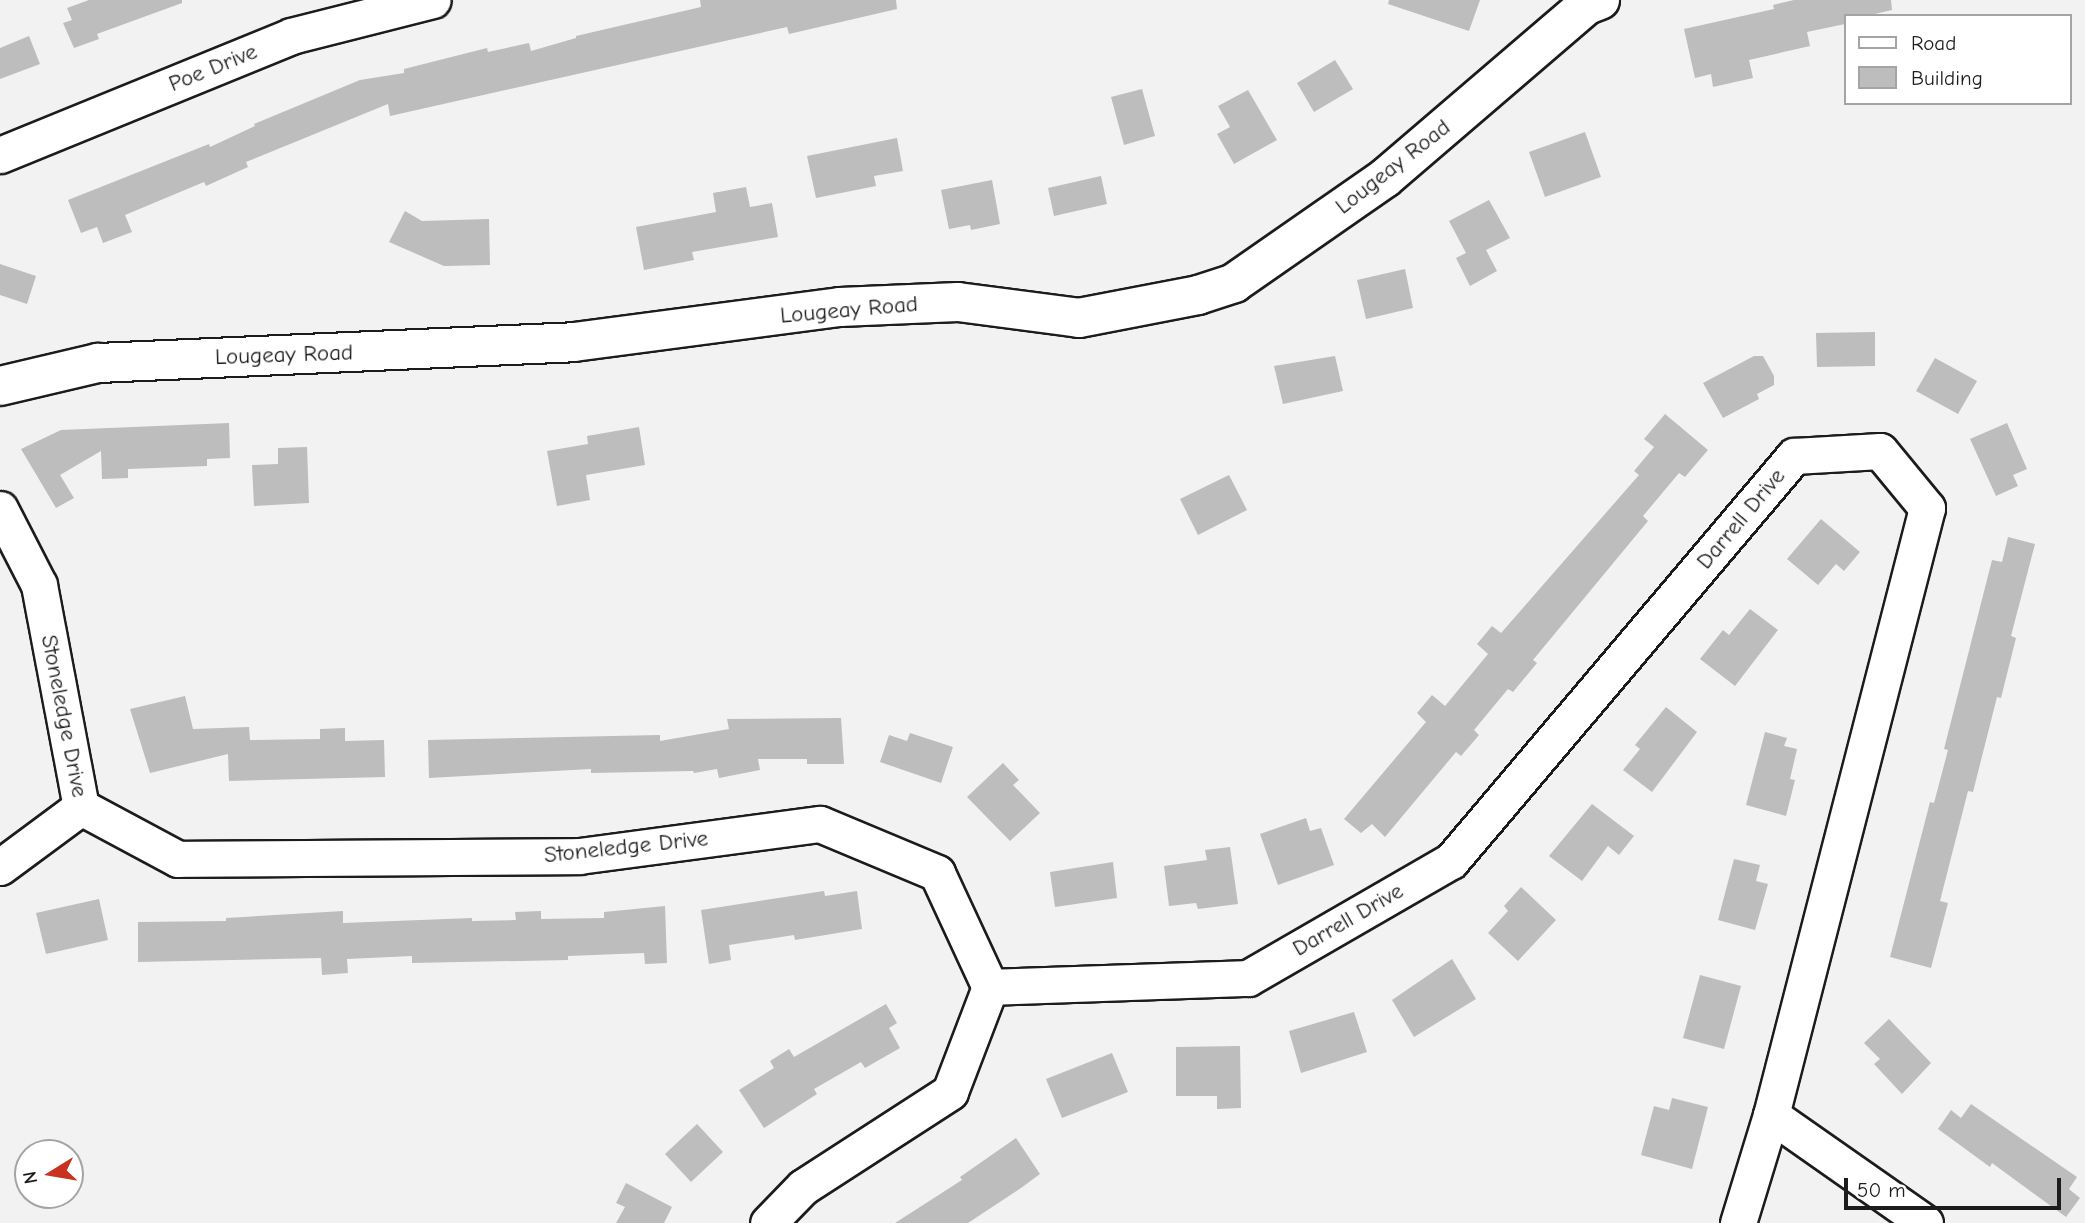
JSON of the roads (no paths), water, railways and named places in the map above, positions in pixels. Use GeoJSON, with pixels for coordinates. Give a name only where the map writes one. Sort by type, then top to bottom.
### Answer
{"type":"FeatureCollection","features":[{"type":"Feature","properties":{"kind":"street","name":"Poe Drive"},"geometry":{"type":"LineString","coordinates":[[0,155],[291,36],[433,0]]}},
{"type":"Feature","properties":{"kind":"street","name":"Lougeay Road"},"geometry":{"type":"LineString","coordinates":[[0,387],[98,363],[574,342],[840,307],[958,302],[1079,318],[1198,295],[1234,283],[1385,178],[1590,2]]}},
{"type":"Feature","properties":{"kind":"street","name":"Darrell Drive"},"geometry":{"type":"LineString","coordinates":[[990,987],[1248,978],[1451,861],[1794,457],[1880,451],[1927,508],[1771,1115],[1738,1223]]}},
{"type":"Feature","properties":{"kind":"street","name":"Stoneledge Drive"},"geometry":{"type":"LineString","coordinates":[[0,509],[39,585],[81,807],[178,859],[579,856],[821,824],[937,873],[990,987]]}},
{"type":"Feature","properties":{"kind":"street"},"geometry":{"type":"LineString","coordinates":[[0,867],[81,807]]}},
{"type":"Feature","properties":{"kind":"street"},"geometry":{"type":"LineString","coordinates":[[768,1223],[803,1187],[950,1092],[990,987]]}},
{"type":"Feature","properties":{"kind":"street"},"geometry":{"type":"LineString","coordinates":[[1771,1115],[1925,1223]]}}]}
